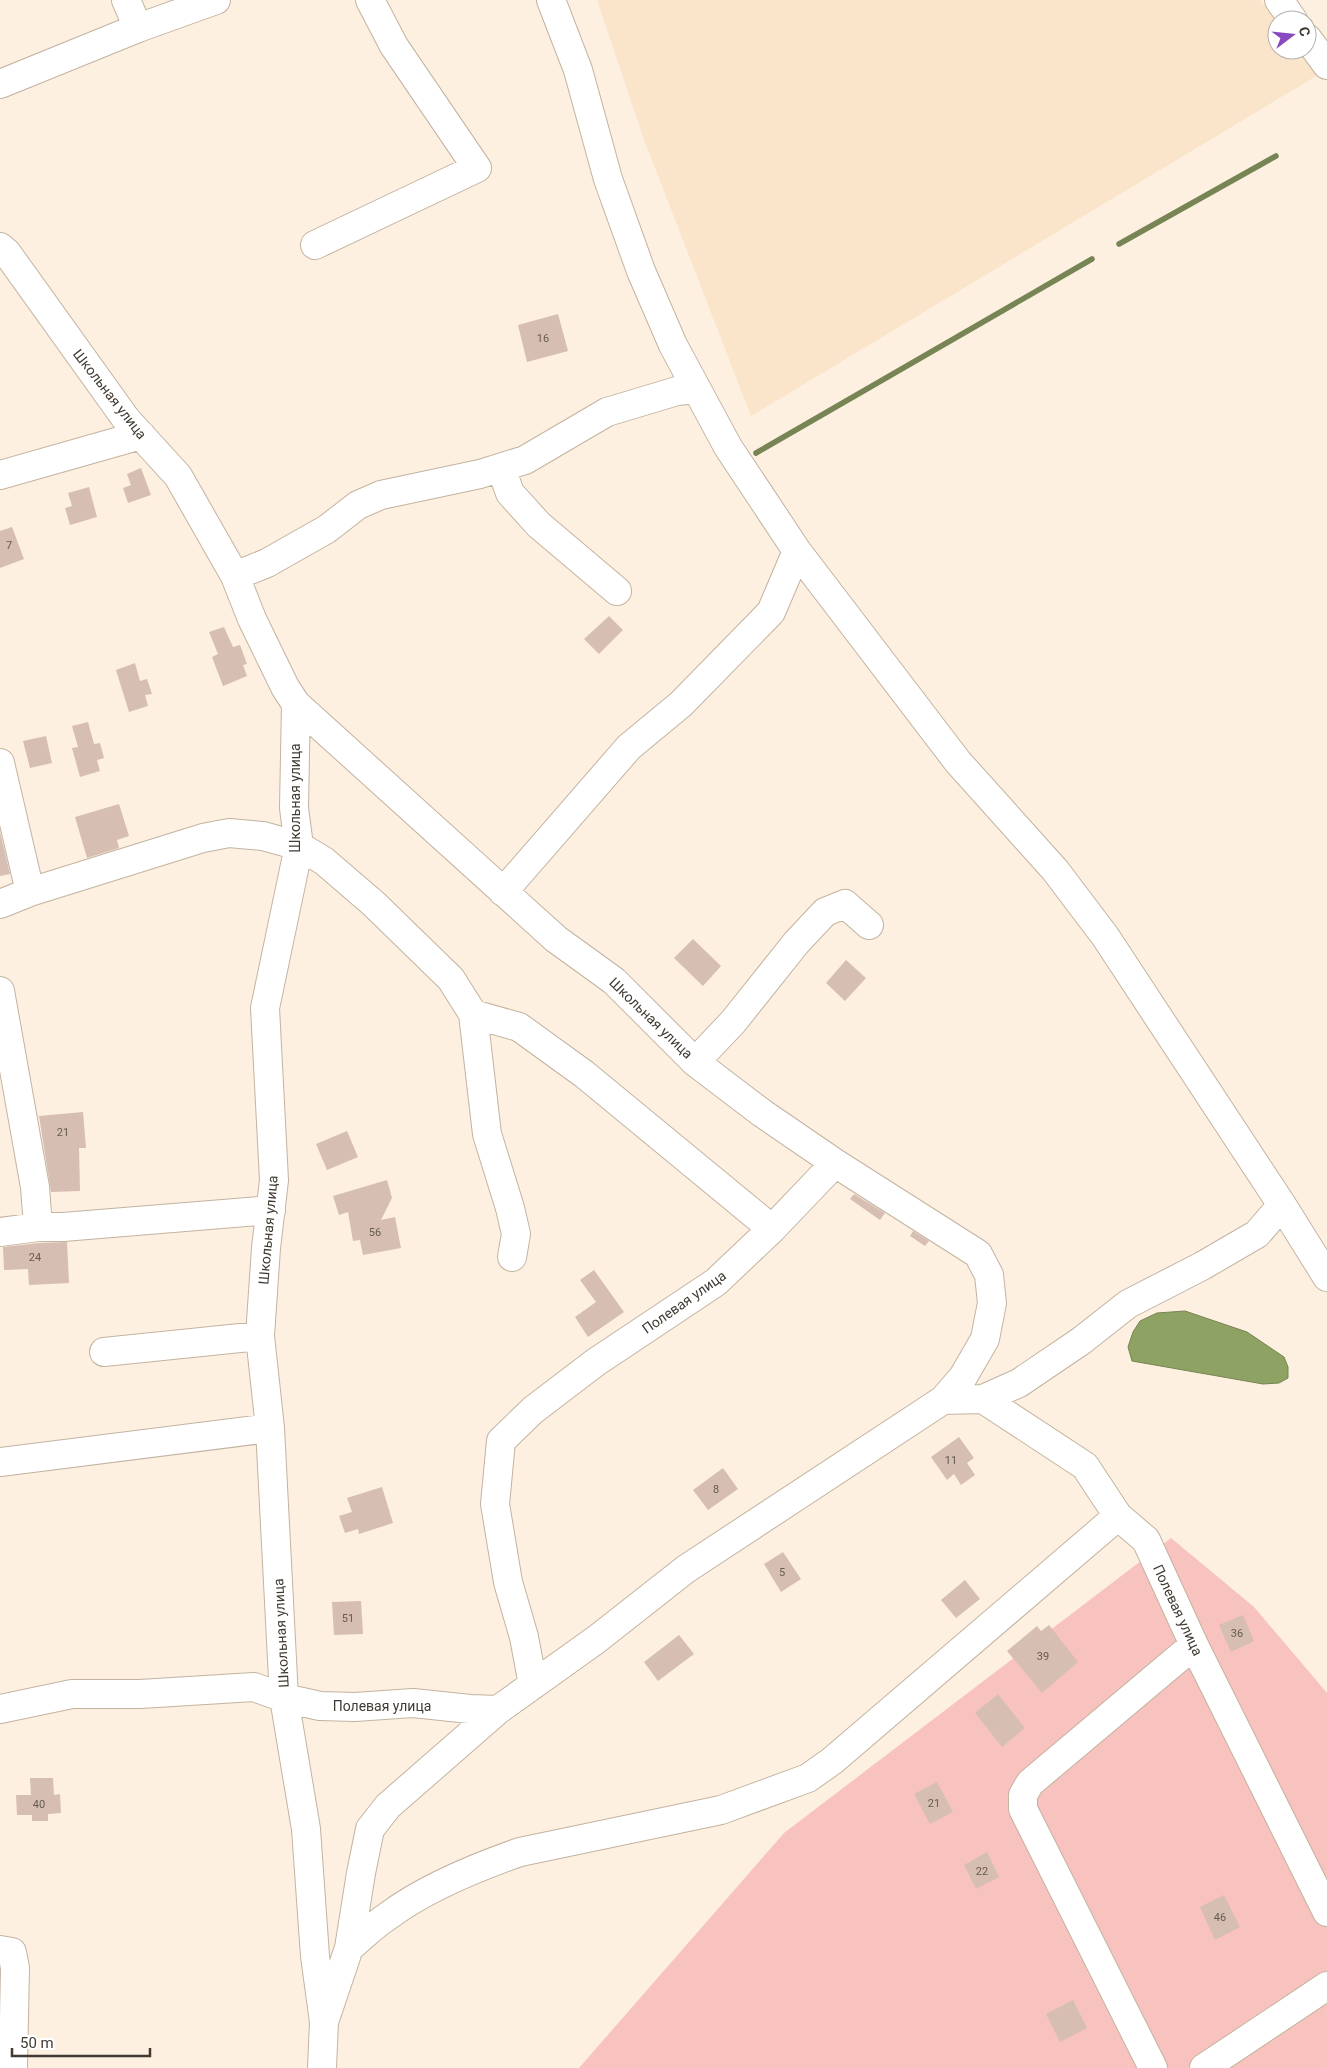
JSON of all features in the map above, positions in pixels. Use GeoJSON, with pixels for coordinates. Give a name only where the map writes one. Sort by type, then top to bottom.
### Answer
{"type":"FeatureCollection","features":[{"type":"Feature","properties":{"kind":"street"},"geometry":{"type":"LineString","coordinates":[[126,0],[138,28]]}},
{"type":"Feature","properties":{"kind":"street"},"geometry":{"type":"LineString","coordinates":[[0,84],[138,28],[216,0]]}},
{"type":"Feature","properties":{"kind":"street"},"geometry":{"type":"LineString","coordinates":[[315,245],[477,168],[394,46],[370,0]]}},
{"type":"Feature","properties":{"kind":"street"},"geometry":{"type":"LineString","coordinates":[[551,0],[578,70],[608,179],[641,271],[673,345],[728,447],[797,552],[958,762],[1055,870],[1105,936],[1282,1205],[1327,1277]]}},
{"type":"Feature","properties":{"kind":"street"},"geometry":{"type":"LineString","coordinates":[[1317,52],[1327,65]]}},
{"type":"Feature","properties":{"kind":"street","name":"Школьная улица"},"geometry":{"type":"LineString","coordinates":[[0,247],[7,253],[126,419],[178,476],[235,576],[252,619],[285,687],[296,704],[556,940],[614,981],[695,1062],[762,1113],[835,1163]]}},
{"type":"Feature","properties":{"kind":"street"},"geometry":{"type":"LineString","coordinates":[[235,576],[276,558],[327,529],[358,505],[381,495],[501,468],[525,460],[607,412],[677,391],[696,388]]}},
{"type":"Feature","properties":{"kind":"street"},"geometry":{"type":"LineString","coordinates":[[0,475],[140,435]]}},
{"type":"Feature","properties":{"kind":"street"},"geometry":{"type":"LineString","coordinates":[[501,468],[510,493],[539,525],[617,591]]}},
{"type":"Feature","properties":{"kind":"street"},"geometry":{"type":"LineString","coordinates":[[503,892],[629,747],[681,704],[771,612],[797,552]]}},
{"type":"Feature","properties":{"kind":"street","name":"Школьная улица"},"geometry":{"type":"LineString","coordinates":[[296,704],[294,808],[299,846],[266,1008],[274,1180],[266,1248],[260,1336],[270,1428],[284,1698],[306,1828],[315,1956],[324,2022]]}},
{"type":"Feature","properties":{"kind":"street"},"geometry":{"type":"LineString","coordinates":[[0,763],[30,892]]}},
{"type":"Feature","properties":{"kind":"street"},"geometry":{"type":"LineString","coordinates":[[0,904],[30,892],[203,838],[229,833],[263,836],[299,846],[324,861],[374,904],[450,979],[473,1014],[487,1134],[516,1234],[512,1257]]}},
{"type":"Feature","properties":{"kind":"street"},"geometry":{"type":"LineString","coordinates":[[695,1062],[733,1022],[796,943],[824,912],[845,904],[870,925]]}},
{"type":"Feature","properties":{"kind":"street"},"geometry":{"type":"LineString","coordinates":[[0,991],[35,1187],[38,1227]]}},
{"type":"Feature","properties":{"kind":"street"},"geometry":{"type":"LineString","coordinates":[[473,1014],[519,1027],[526,1032],[584,1074],[772,1229]]}},
{"type":"Feature","properties":{"kind":"street"},"geometry":{"type":"LineString","coordinates":[[322,2068],[324,2022],[349,1948],[370,1829],[388,1806],[498,1710],[597,1639],[686,1569],[943,1400],[963,1377],[985,1338],[992,1303],[989,1275],[978,1254],[835,1163]]}},
{"type":"Feature","properties":{"kind":"street","name":"Полевая улица"},"geometry":{"type":"LineString","coordinates":[[533,1685],[524,1637],[508,1582],[495,1504],[501,1441],[533,1410],[596,1362],[716,1282],[772,1229],[835,1163]]}},
{"type":"Feature","properties":{"kind":"street"},"geometry":{"type":"LineString","coordinates":[[943,1400],[983,1399],[1019,1383],[1081,1341],[1128,1304],[1202,1266],[1257,1234],[1282,1205]]}},
{"type":"Feature","properties":{"kind":"street"},"geometry":{"type":"LineString","coordinates":[[0,1232],[38,1227],[63,1227],[271,1210]]}},
{"type":"Feature","properties":{"kind":"street"},"geometry":{"type":"LineString","coordinates":[[104,1352],[260,1336]]}},
{"type":"Feature","properties":{"kind":"street","name":"Полевая улица"},"geometry":{"type":"LineString","coordinates":[[983,1399],[1085,1466],[1118,1516],[1146,1540],[1194,1645],[1327,1912]]}},
{"type":"Feature","properties":{"kind":"street"},"geometry":{"type":"LineString","coordinates":[[0,1462],[270,1428]]}},
{"type":"Feature","properties":{"kind":"street"},"geometry":{"type":"LineString","coordinates":[[349,1948],[388,1915],[422,1895],[494,1861],[520,1852],[721,1810],[808,1778],[832,1761],[1118,1516]]}},
{"type":"Feature","properties":{"kind":"street"},"geometry":{"type":"LineString","coordinates":[[1153,2068],[1023,1809],[1022,1795],[1030,1783],[1194,1645]]}},
{"type":"Feature","properties":{"kind":"street","name":"Полевая улица"},"geometry":{"type":"LineString","coordinates":[[0,1709],[72,1694],[140,1694],[254,1687],[284,1698],[320,1706],[354,1707],[413,1703],[498,1710]]}},
{"type":"Feature","properties":{"kind":"street"},"geometry":{"type":"LineString","coordinates":[[0,1950],[12,1952],[15,1968],[14,2068]]}},
{"type":"Feature","properties":{"kind":"street"},"geometry":{"type":"LineString","coordinates":[[1204,2068],[1327,1986]]}},
{"type":"Feature","properties":{"kind":"shaded area"},"geometry":{"type":"Polygon","coordinates":[[[597,0],[1260,0],[1268,10],[1267,60],[1307,60],[1318,75],[751,416],[643,137],[597,0]]]}},
{"type":"Feature","properties":{"kind":"shaded area"},"geometry":{"type":"Polygon","coordinates":[[[1185,1311],[1247,1332],[1284,1357],[1288,1367],[1288,1378],[1279,1383],[1263,1384],[1132,1361],[1128,1347],[1133,1332],[1140,1321],[1157,1313],[1185,1311]]]}},
{"type":"Feature","properties":{"kind":"shaded area"},"geometry":{"type":"Polygon","coordinates":[[[1171,1538],[1254,1607],[1327,1693],[1327,2068],[579,2068],[784,1833],[1171,1538]]]}},
{"type":"Feature","properties":{"kind":"building"},"geometry":{"type":"Polygon","coordinates":[[[558,314],[568,351],[527,362],[518,325],[558,314]]]}},
{"type":"Feature","properties":{"kind":"building"},"geometry":{"type":"Polygon","coordinates":[[[141,468],[151,495],[128,503],[123,488],[131,485],[127,474],[141,468]]]}},
{"type":"Feature","properties":{"kind":"building"},"geometry":{"type":"Polygon","coordinates":[[[89,487],[97,517],[70,525],[65,508],[72,506],[68,493],[89,487]]]}},
{"type":"Feature","properties":{"kind":"building"},"geometry":{"type":"Polygon","coordinates":[[[12,527],[24,559],[0,568],[0,531],[12,527]]]}},
{"type":"Feature","properties":{"kind":"building"},"geometry":{"type":"Polygon","coordinates":[[[609,616],[623,630],[599,654],[584,639],[609,616]]]}},
{"type":"Feature","properties":{"kind":"building"},"geometry":{"type":"Polygon","coordinates":[[[224,627],[233,647],[240,645],[247,664],[243,665],[247,676],[223,686],[212,657],[218,654],[209,632],[224,627]]]}},
{"type":"Feature","properties":{"kind":"building"},"geometry":{"type":"Polygon","coordinates":[[[135,663],[140,681],[147,679],[152,694],[145,695],[148,706],[129,712],[116,670],[135,663]]]}},
{"type":"Feature","properties":{"kind":"building"},"geometry":{"type":"Polygon","coordinates":[[[88,722],[94,744],[100,743],[104,758],[97,760],[100,771],[80,777],[72,748],[78,747],[72,726],[88,722]]]}},
{"type":"Feature","properties":{"kind":"building"},"geometry":{"type":"Polygon","coordinates":[[[46,736],[52,763],[30,768],[23,741],[46,736]]]}},
{"type":"Feature","properties":{"kind":"building"},"geometry":{"type":"Polygon","coordinates":[[[119,804],[129,836],[117,840],[119,848],[87,858],[75,817],[119,804]]]}},
{"type":"Feature","properties":{"kind":"building"},"geometry":{"type":"Polygon","coordinates":[[[0,832],[10,874],[0,876],[0,832]]]}},
{"type":"Feature","properties":{"kind":"building"},"geometry":{"type":"Polygon","coordinates":[[[693,939],[721,966],[703,986],[674,958],[693,939]]]}},
{"type":"Feature","properties":{"kind":"building"},"geometry":{"type":"Polygon","coordinates":[[[846,960],[866,978],[845,1001],[826,983],[846,960]]]}},
{"type":"Feature","properties":{"kind":"building"},"geometry":{"type":"Polygon","coordinates":[[[83,1112],[86,1148],[79,1148],[80,1191],[51,1192],[39,1116],[83,1112]]]}},
{"type":"Feature","properties":{"kind":"building"},"geometry":{"type":"Polygon","coordinates":[[[347,1131],[358,1157],[327,1170],[316,1144],[347,1131]]]}},
{"type":"Feature","properties":{"kind":"building"},"geometry":{"type":"Polygon","coordinates":[[[387,1180],[392,1198],[381,1220],[395,1217],[401,1248],[363,1255],[360,1240],[353,1241],[348,1212],[339,1215],[333,1196],[387,1180]]]}},
{"type":"Feature","properties":{"kind":"building"},"geometry":{"type":"Polygon","coordinates":[[[854,1194],[885,1213],[880,1220],[850,1199],[854,1194]]]}},
{"type":"Feature","properties":{"kind":"building"},"geometry":{"type":"Polygon","coordinates":[[[913,1231],[929,1241],[925,1246],[910,1236],[913,1231]]]}},
{"type":"Feature","properties":{"kind":"building"},"geometry":{"type":"Polygon","coordinates":[[[67,1242],[69,1283],[29,1285],[28,1269],[4,1270],[3,1247],[67,1242]]]}},
{"type":"Feature","properties":{"kind":"building"},"geometry":{"type":"Polygon","coordinates":[[[594,1270],[624,1312],[588,1337],[575,1317],[596,1302],[580,1280],[594,1270]]]}},
{"type":"Feature","properties":{"kind":"building"},"geometry":{"type":"Polygon","coordinates":[[[959,1437],[974,1458],[967,1463],[975,1475],[961,1485],[954,1474],[947,1480],[931,1457],[959,1437]]]}},
{"type":"Feature","properties":{"kind":"building"},"geometry":{"type":"Polygon","coordinates":[[[723,1468],[738,1489],[708,1510],[693,1490],[723,1468]]]}},
{"type":"Feature","properties":{"kind":"building"},"geometry":{"type":"Polygon","coordinates":[[[382,1487],[393,1523],[359,1534],[358,1529],[345,1533],[339,1516],[352,1512],[347,1498],[382,1487]]]}},
{"type":"Feature","properties":{"kind":"building"},"geometry":{"type":"Polygon","coordinates":[[[783,1552],[801,1579],[781,1592],[764,1564],[783,1552]]]}},
{"type":"Feature","properties":{"kind":"building"},"geometry":{"type":"Polygon","coordinates":[[[965,1580],[980,1599],[956,1618],[941,1600],[965,1580]]]}},
{"type":"Feature","properties":{"kind":"building"},"geometry":{"type":"Polygon","coordinates":[[[361,1601],[363,1634],[334,1635],[332,1602],[361,1601]]]}},
{"type":"Feature","properties":{"kind":"building"},"geometry":{"type":"Polygon","coordinates":[[[1243,1615],[1254,1641],[1231,1652],[1219,1625],[1243,1615]]]}},
{"type":"Feature","properties":{"kind":"building"},"geometry":{"type":"Polygon","coordinates":[[[1049,1625],[1078,1662],[1042,1693],[1007,1651],[1037,1626],[1041,1631],[1049,1625]]]}},
{"type":"Feature","properties":{"kind":"building"},"geometry":{"type":"Polygon","coordinates":[[[679,1635],[694,1654],[658,1681],[644,1662],[679,1635]]]}},
{"type":"Feature","properties":{"kind":"building"},"geometry":{"type":"Polygon","coordinates":[[[998,1694],[1025,1728],[1002,1747],[975,1713],[998,1694]]]}},
{"type":"Feature","properties":{"kind":"building"},"geometry":{"type":"Polygon","coordinates":[[[30,1778],[53,1778],[54,1795],[60,1794],[61,1813],[48,1814],[48,1821],[32,1821],[32,1815],[17,1815],[16,1795],[31,1795],[30,1778]]]}},
{"type":"Feature","properties":{"kind":"building"},"geometry":{"type":"Polygon","coordinates":[[[937,1782],[953,1812],[930,1824],[914,1794],[937,1782]]]}},
{"type":"Feature","properties":{"kind":"building"},"geometry":{"type":"Polygon","coordinates":[[[987,1852],[999,1877],[976,1889],[964,1865],[987,1852]]]}},
{"type":"Feature","properties":{"kind":"building"},"geometry":{"type":"Polygon","coordinates":[[[1224,1895],[1240,1927],[1215,1940],[1200,1907],[1224,1895]]]}},
{"type":"Feature","properties":{"kind":"building"},"geometry":{"type":"Polygon","coordinates":[[[1073,2000],[1087,2028],[1060,2042],[1046,2014],[1073,2000]]]}},
{"type":"Feature","properties":{"kind":"waterway"},"geometry":{"type":"LineString","coordinates":[[1119,244],[1276,156]]}},
{"type":"Feature","properties":{"kind":"waterway"},"geometry":{"type":"LineString","coordinates":[[756,453],[1092,259]]}}]}
